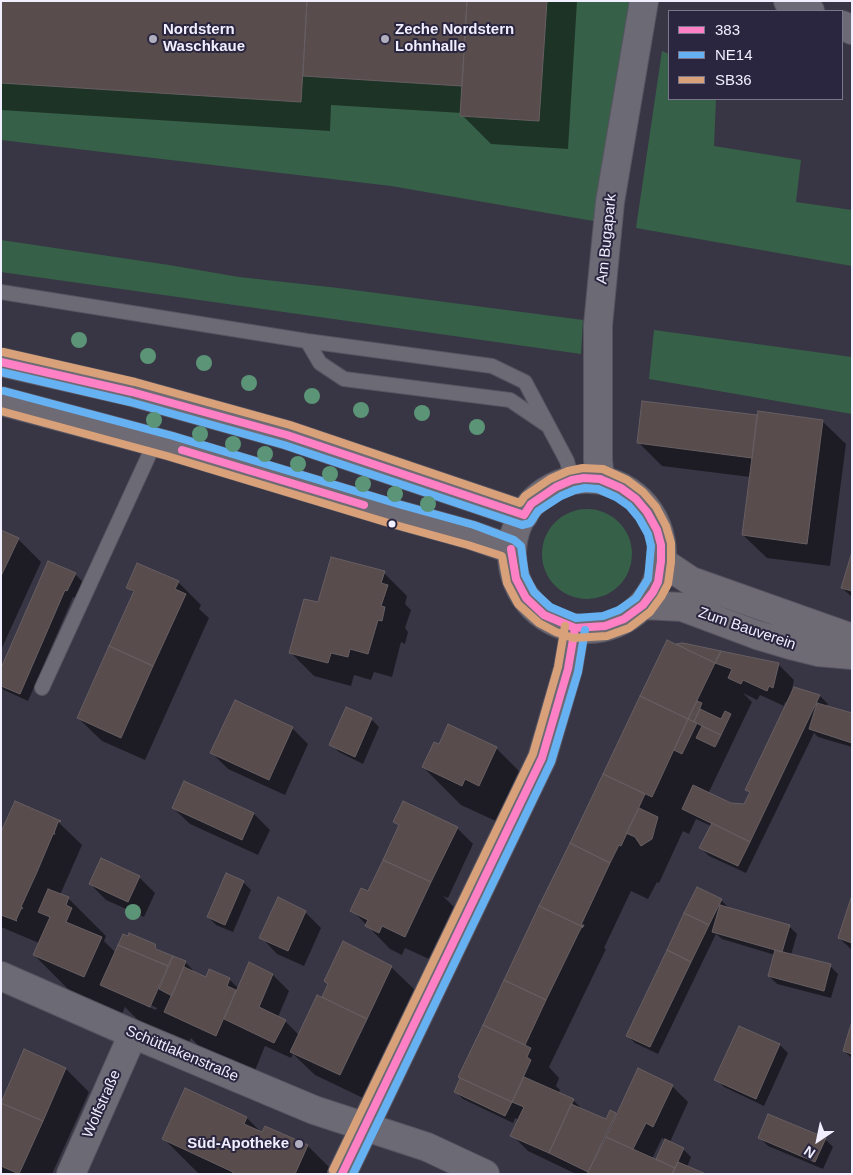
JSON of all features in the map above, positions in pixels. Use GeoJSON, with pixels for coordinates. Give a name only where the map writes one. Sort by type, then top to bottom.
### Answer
{"type":"FeatureCollection","features":[{"type":"Feature","properties":{"kind":"street","name":"Am Bugapark"},"geometry":{"type":"LineString","coordinates":[[600,479],[598,460],[598,325],[610,202],[644,1]]}},
{"type":"Feature","properties":{"kind":"street"},"geometry":{"type":"LineString","coordinates":[[788,1],[808,10]]}},
{"type":"Feature","properties":{"kind":"street"},"geometry":{"type":"LineString","coordinates":[[1,362],[132,392],[287,434],[524,515]]}},
{"type":"Feature","properties":{"kind":"street"},"geometry":{"type":"LineString","coordinates":[[1,401],[155,442],[471,535],[511,549]]}},
{"type":"Feature","properties":{"kind":"street"},"geometry":{"type":"LineString","coordinates":[[584,478],[600,479],[621,488],[636,499],[647,512],[657,530],[661,545],[662,561],[655,587],[643,605],[624,619],[605,626],[575,628],[544,615],[526,598],[512,567],[511,549],[517,525],[531,504],[556,487],[572,480],[584,478]]}},
{"type":"Feature","properties":{"kind":"street","name":"Zum Bauverein"},"geometry":{"type":"LineString","coordinates":[[662,561],[691,581],[852,638]]}},
{"type":"Feature","properties":{"kind":"street","name":"Zum Bauverein"},"geometry":{"type":"LineString","coordinates":[[643,605],[682,607],[757,635],[794,646],[818,652],[852,655]]}},
{"type":"Feature","properties":{"kind":"street"},"geometry":{"type":"LineString","coordinates":[[342,1174],[542,758],[568,670],[575,628]]}},
{"type":"Feature","properties":{"kind":"street","name":"Schüttlakenstraße"},"geometry":{"type":"LineString","coordinates":[[1,976],[314,1110],[427,1147],[485,1174]]}},
{"type":"Feature","properties":{"kind":"street","name":"Wolfstraße"},"geometry":{"type":"LineString","coordinates":[[71,1174],[133,1034]]}},
{"type":"Feature","properties":{"kind":"lane"},"geometry":{"type":"LineString","coordinates":[[1,292],[307,341],[492,366],[525,382],[567,461],[572,480]]}},
{"type":"Feature","properties":{"kind":"lane"},"geometry":{"type":"LineString","coordinates":[[307,341],[320,364],[344,379],[510,400],[550,426]]}},
{"type":"Feature","properties":{"kind":"lane"},"geometry":{"type":"LineString","coordinates":[[42,688],[155,442]]}},
{"type":"Feature","properties":{"kind":"green space"},"geometry":{"type":"Polygon","coordinates":[[[1,1],[631,1],[599,222],[391,186],[1,140],[1,1]]]}},
{"type":"Feature","properties":{"kind":"green space"},"geometry":{"type":"Polygon","coordinates":[[[662,51],[668,54],[668,100],[716,100],[714,146],[801,160],[796,202],[852,210],[852,266],[636,228],[662,51]]]}},
{"type":"Feature","properties":{"kind":"green space"},"geometry":{"type":"Polygon","coordinates":[[[1,240],[239,277],[583,320],[581,354],[1,272],[1,240]]]}},
{"type":"Feature","properties":{"kind":"green space"},"geometry":{"type":"Polygon","coordinates":[[[654,330],[852,357],[852,414],[649,379],[654,330]]]}},
{"type":"Feature","properties":{"kind":"green space"},"geometry":{"type":"Polygon","coordinates":[[[587,509],[604,512],[619,522],[629,537],[632,554],[629,571],[619,586],[604,596],[587,599],[570,596],[555,586],[545,571],[542,554],[545,537],[555,522],[570,512],[587,509]]]}},
{"type":"Feature","properties":{"kind":"building","name":"Nordstern Waschkaue"},"geometry":{"type":"Polygon","coordinates":[[[1,1],[307,1],[301,102],[1,83],[1,1]]]}},
{"type":"Feature","properties":{"kind":"building","name":"Zeche Nordstern Lohnhalle"},"geometry":{"type":"Polygon","coordinates":[[[307,1],[467,1],[462,86],[303,76],[307,1]]]}},
{"type":"Feature","properties":{"kind":"building"},"geometry":{"type":"Polygon","coordinates":[[[467,1],[547,1],[539,121],[460,116],[467,1]]]}},
{"type":"Feature","properties":{"kind":"building"},"geometry":{"type":"Polygon","coordinates":[[[642,401],[757,415],[752,458],[637,443],[642,401]]]}},
{"type":"Feature","properties":{"kind":"building"},"geometry":{"type":"Polygon","coordinates":[[[758,411],[823,420],[807,544],[742,535],[758,411]]]}},
{"type":"Feature","properties":{"kind":"building"},"geometry":{"type":"Polygon","coordinates":[[[1,530],[19,538],[1,576],[1,530]]]}},
{"type":"Feature","properties":{"kind":"building"},"geometry":{"type":"Polygon","coordinates":[[[852,552],[852,591],[841,588],[852,552]]]}},
{"type":"Feature","properties":{"kind":"building"},"geometry":{"type":"Polygon","coordinates":[[[331,557],[385,571],[381,583],[388,585],[381,606],[385,607],[382,621],[378,620],[368,654],[350,649],[348,657],[331,653],[328,663],[289,653],[304,599],[318,602],[331,557]]]}},
{"type":"Feature","properties":{"kind":"building"},"geometry":{"type":"Polygon","coordinates":[[[48,561],[76,573],[67,591],[65,590],[20,694],[1,686],[1,668],[48,561]]]}},
{"type":"Feature","properties":{"kind":"building"},"geometry":{"type":"Polygon","coordinates":[[[137,563],[179,581],[175,589],[186,594],[153,666],[109,646],[134,591],[126,588],[137,563]]]}},
{"type":"Feature","properties":{"kind":"building"},"geometry":{"type":"Polygon","coordinates":[[[667,640],[715,663],[688,719],[640,696],[667,640]]]}},
{"type":"Feature","properties":{"kind":"building"},"geometry":{"type":"Polygon","coordinates":[[[682,643],[721,651],[715,663],[676,644],[682,643]]]}},
{"type":"Feature","properties":{"kind":"building"},"geometry":{"type":"Polygon","coordinates":[[[109,646],[153,666],[121,738],[77,718],[109,646]]]}},
{"type":"Feature","properties":{"kind":"building"},"geometry":{"type":"Polygon","coordinates":[[[721,651],[779,663],[773,688],[769,686],[767,691],[743,680],[741,684],[728,678],[732,669],[715,663],[721,651]]]}},
{"type":"Feature","properties":{"kind":"building"},"geometry":{"type":"Polygon","coordinates":[[[794,687],[820,695],[750,842],[682,809],[693,785],[731,803],[744,804],[750,792],[745,790],[794,687]]]}},
{"type":"Feature","properties":{"kind":"building"},"geometry":{"type":"Polygon","coordinates":[[[640,696],[688,719],[652,797],[603,774],[640,696]]]}},
{"type":"Feature","properties":{"kind":"building"},"geometry":{"type":"Polygon","coordinates":[[[235,700],[293,727],[269,780],[210,753],[235,700]]]}},
{"type":"Feature","properties":{"kind":"building"},"geometry":{"type":"Polygon","coordinates":[[[697,701],[702,703],[694,722],[688,719],[697,701]]]}},
{"type":"Feature","properties":{"kind":"building"},"geometry":{"type":"Polygon","coordinates":[[[817,703],[852,713],[852,743],[809,729],[817,703]]]}},
{"type":"Feature","properties":{"kind":"building"},"geometry":{"type":"Polygon","coordinates":[[[346,707],[372,718],[355,757],[329,745],[346,707]]]}},
{"type":"Feature","properties":{"kind":"building"},"geometry":{"type":"Polygon","coordinates":[[[700,709],[721,719],[725,711],[731,714],[721,735],[694,722],[700,709]]]}},
{"type":"Feature","properties":{"kind":"building"},"geometry":{"type":"Polygon","coordinates":[[[688,719],[697,723],[682,754],[674,750],[688,719]]]}},
{"type":"Feature","properties":{"kind":"building"},"geometry":{"type":"Polygon","coordinates":[[[448,724],[497,747],[479,786],[465,779],[462,786],[422,767],[434,742],[439,744],[448,724]]]}},
{"type":"Feature","properties":{"kind":"building"},"geometry":{"type":"Polygon","coordinates":[[[702,726],[721,735],[715,747],[696,738],[702,726]]]}},
{"type":"Feature","properties":{"kind":"building"},"geometry":{"type":"Polygon","coordinates":[[[603,774],[645,794],[621,846],[619,845],[610,863],[570,843],[603,774]]]}},
{"type":"Feature","properties":{"kind":"building"},"geometry":{"type":"Polygon","coordinates":[[[184,781],[254,813],[242,840],[172,808],[184,781]]]}},
{"type":"Feature","properties":{"kind":"building"},"geometry":{"type":"Polygon","coordinates":[[[15,801],[61,821],[58,822],[55,834],[53,834],[21,907],[23,908],[17,921],[1,915],[1,832],[15,801]]]}},
{"type":"Feature","properties":{"kind":"building"},"geometry":{"type":"Polygon","coordinates":[[[403,801],[458,827],[431,882],[383,860],[399,825],[393,822],[403,801]]]}},
{"type":"Feature","properties":{"kind":"building"},"geometry":{"type":"Polygon","coordinates":[[[639,808],[658,817],[652,839],[641,846],[635,837],[626,833],[639,808]]]}},
{"type":"Feature","properties":{"kind":"building"},"geometry":{"type":"Polygon","coordinates":[[[712,823],[750,842],[738,866],[699,848],[712,823]]]}},
{"type":"Feature","properties":{"kind":"building"},"geometry":{"type":"Polygon","coordinates":[[[570,843],[610,863],[581,925],[584,925],[583,927],[539,906],[570,843]]]}},
{"type":"Feature","properties":{"kind":"building"},"geometry":{"type":"Polygon","coordinates":[[[101,858],[140,876],[128,902],[89,884],[101,858]]]}},
{"type":"Feature","properties":{"kind":"building"},"geometry":{"type":"Polygon","coordinates":[[[383,860],[431,882],[405,937],[382,926],[379,933],[365,926],[368,920],[350,911],[361,888],[368,891],[383,860]]]}},
{"type":"Feature","properties":{"kind":"building"},"geometry":{"type":"Polygon","coordinates":[[[226,873],[244,881],[225,925],[207,917],[226,873]]]}},
{"type":"Feature","properties":{"kind":"building"},"geometry":{"type":"Polygon","coordinates":[[[697,887],[722,899],[709,925],[684,913],[697,887]]]}},
{"type":"Feature","properties":{"kind":"building"},"geometry":{"type":"Polygon","coordinates":[[[48,889],[69,897],[66,905],[72,908],[66,922],[102,937],[84,977],[33,955],[50,917],[38,912],[48,889]]]}},
{"type":"Feature","properties":{"kind":"building"},"geometry":{"type":"Polygon","coordinates":[[[852,895],[852,943],[838,938],[852,895]]]}},
{"type":"Feature","properties":{"kind":"building"},"geometry":{"type":"Polygon","coordinates":[[[278,897],[306,911],[288,951],[259,938],[278,897]]]}},
{"type":"Feature","properties":{"kind":"building"},"geometry":{"type":"Polygon","coordinates":[[[720,905],[790,925],[782,952],[712,932],[720,905]]]}},
{"type":"Feature","properties":{"kind":"building"},"geometry":{"type":"Polygon","coordinates":[[[539,906],[583,927],[546,1000],[504,980],[539,906]]]}},
{"type":"Feature","properties":{"kind":"building"},"geometry":{"type":"Polygon","coordinates":[[[684,913],[709,925],[691,962],[667,950],[684,913]]]}},
{"type":"Feature","properties":{"kind":"building"},"geometry":{"type":"Polygon","coordinates":[[[129,933],[155,944],[156,949],[173,956],[168,966],[118,945],[123,934],[128,936],[129,933]]]}},
{"type":"Feature","properties":{"kind":"building"},"geometry":{"type":"Polygon","coordinates":[[[343,941],[392,966],[367,1019],[322,997],[328,984],[324,981],[343,941]]]}},
{"type":"Feature","properties":{"kind":"building"},"geometry":{"type":"Polygon","coordinates":[[[118,945],[168,966],[150,1007],[100,985],[118,945]]]}},
{"type":"Feature","properties":{"kind":"building"},"geometry":{"type":"Polygon","coordinates":[[[667,950],[691,962],[650,1047],[626,1036],[667,950]]]}},
{"type":"Feature","properties":{"kind":"building"},"geometry":{"type":"Polygon","coordinates":[[[775,950],[831,964],[824,991],[768,976],[775,950]]]}},
{"type":"Feature","properties":{"kind":"building"},"geometry":{"type":"Polygon","coordinates":[[[173,956],[186,961],[172,996],[159,989],[173,956]]]}},
{"type":"Feature","properties":{"kind":"building"},"geometry":{"type":"Polygon","coordinates":[[[249,962],[273,974],[259,1007],[286,1020],[274,1043],[224,1019],[249,962]]]}},
{"type":"Feature","properties":{"kind":"building"},"geometry":{"type":"Polygon","coordinates":[[[184,967],[206,977],[209,969],[230,978],[227,986],[236,990],[216,1036],[164,1012],[184,967]]]}},
{"type":"Feature","properties":{"kind":"building"},"geometry":{"type":"Polygon","coordinates":[[[504,980],[546,1000],[525,1045],[483,1025],[504,980]]]}},
{"type":"Feature","properties":{"kind":"building"},"geometry":{"type":"Polygon","coordinates":[[[317,995],[367,1019],[340,1075],[290,1052],[317,995]]]}},
{"type":"Feature","properties":{"kind":"building"},"geometry":{"type":"Polygon","coordinates":[[[852,1021],[852,1054],[843,1051],[852,1021]]]}},
{"type":"Feature","properties":{"kind":"building"},"geometry":{"type":"Polygon","coordinates":[[[483,1025],[531,1048],[527,1057],[531,1060],[512,1102],[458,1077],[483,1025]]]}},
{"type":"Feature","properties":{"kind":"building"},"geometry":{"type":"Polygon","coordinates":[[[739,1026],[780,1044],[756,1099],[714,1080],[739,1026]]]}},
{"type":"Feature","properties":{"kind":"building"},"geometry":{"type":"Polygon","coordinates":[[[24,1049],[66,1068],[43,1121],[1,1103],[24,1049]]]}},
{"type":"Feature","properties":{"kind":"building"},"geometry":{"type":"Polygon","coordinates":[[[638,1068],[673,1085],[653,1127],[646,1123],[633,1149],[606,1137],[638,1068]]]}},
{"type":"Feature","properties":{"kind":"building"},"geometry":{"type":"Polygon","coordinates":[[[524,1077],[574,1099],[549,1153],[510,1136],[524,1107],[512,1102],[524,1077]]]}},
{"type":"Feature","properties":{"kind":"building"},"geometry":{"type":"Polygon","coordinates":[[[460,1078],[512,1102],[505,1116],[454,1092],[460,1078]]]}},
{"type":"Feature","properties":{"kind":"building"},"geometry":{"type":"Polygon","coordinates":[[[185,1088],[247,1117],[244,1124],[262,1132],[265,1126],[308,1145],[295,1174],[232,1174],[233,1172],[162,1139],[185,1088]]]}},
{"type":"Feature","properties":{"kind":"building"},"geometry":{"type":"Polygon","coordinates":[[[1,1103],[43,1121],[19,1174],[1,1166],[1,1103]]]}},
{"type":"Feature","properties":{"kind":"building"},"geometry":{"type":"Polygon","coordinates":[[[571,1104],[606,1119],[610,1110],[616,1113],[588,1172],[549,1153],[571,1104]]]}},
{"type":"Feature","properties":{"kind":"building"},"geometry":{"type":"Polygon","coordinates":[[[768,1114],[826,1138],[815,1162],[758,1138],[768,1114]]]}},
{"type":"Feature","properties":{"kind":"building"},"geometry":{"type":"Polygon","coordinates":[[[606,1137],[675,1168],[672,1174],[587,1174],[606,1137]]]}},
{"type":"Feature","properties":{"kind":"building"},"geometry":{"type":"Polygon","coordinates":[[[665,1139],[684,1148],[675,1168],[656,1159],[665,1139]]]}},
{"type":"Feature","properties":{"kind":"building"},"geometry":{"type":"Polygon","coordinates":[[[678,1162],[706,1174],[672,1174],[678,1162]]]}},
{"type":"Feature","properties":{"kind":"transit line","name":"SB36"},"geometry":{"type":"LineString","coordinates":[[1,411],[167,456],[502,556],[507,583],[518,604],[539,623],[573,638],[607,636],[629,628],[650,612],[668,584],[671,543],[666,526],[656,507],[643,492],[627,480],[603,469],[583,468],[568,471],[550,479],[525,496],[520,503],[290,425],[135,382],[3,352]]}},
{"type":"Feature","properties":{"kind":"transit line","name":"383"},"geometry":{"type":"LineString","coordinates":[[1,362],[132,392],[287,435],[524,515]]}},
{"type":"Feature","properties":{"kind":"transit line","name":"NE14"},"geometry":{"type":"LineString","coordinates":[[1,372],[130,402],[284,445],[522,525],[530,523],[538,511],[561,496],[585,488],[598,489],[616,497],[629,506],[639,518],[648,534],[651,546],[648,579],[636,598],[619,610],[603,616],[576,618],[550,607],[534,592],[525,575],[521,546],[514,540],[474,525],[173,436],[4,391]]}},
{"type":"Feature","properties":{"kind":"transit line","name":"383"},"geometry":{"type":"LineString","coordinates":[[182,450],[364,505]]}},
{"type":"Feature","properties":{"kind":"transit line","name":"383"},"geometry":{"type":"LineString","coordinates":[[511,549],[516,579],[526,598],[544,615],[575,628],[605,626],[624,619],[643,605],[658,582],[661,545],[657,530],[647,512],[636,499],[621,488],[600,479],[584,478],[572,480],[556,487],[531,504],[524,515]]}},
{"type":"Feature","properties":{"kind":"transit line","name":"SB36"},"geometry":{"type":"LineString","coordinates":[[333,1170],[533,754],[558,667],[565,626]]}},
{"type":"Feature","properties":{"kind":"transit line","name":"383"},"geometry":{"type":"LineString","coordinates":[[342,1174],[542,758],[568,669],[575,628]]}},
{"type":"Feature","properties":{"kind":"transit line","name":"NE14"},"geometry":{"type":"LineString","coordinates":[[353,1174],[551,762],[578,672],[585,630]]}},
{"type":"Feature","properties":{"kind":"place","name":"Nordstern Waschkaue"},"geometry":{"type":"Point","coordinates":[153,39]}},
{"type":"Feature","properties":{"kind":"place","name":"Zeche Nordstern Lohnhalle"},"geometry":{"type":"Point","coordinates":[385,39]}},
{"type":"Feature","properties":{"kind":"place","name":"Süd-Apotheke"},"geometry":{"type":"Point","coordinates":[299,1144]}}]}
